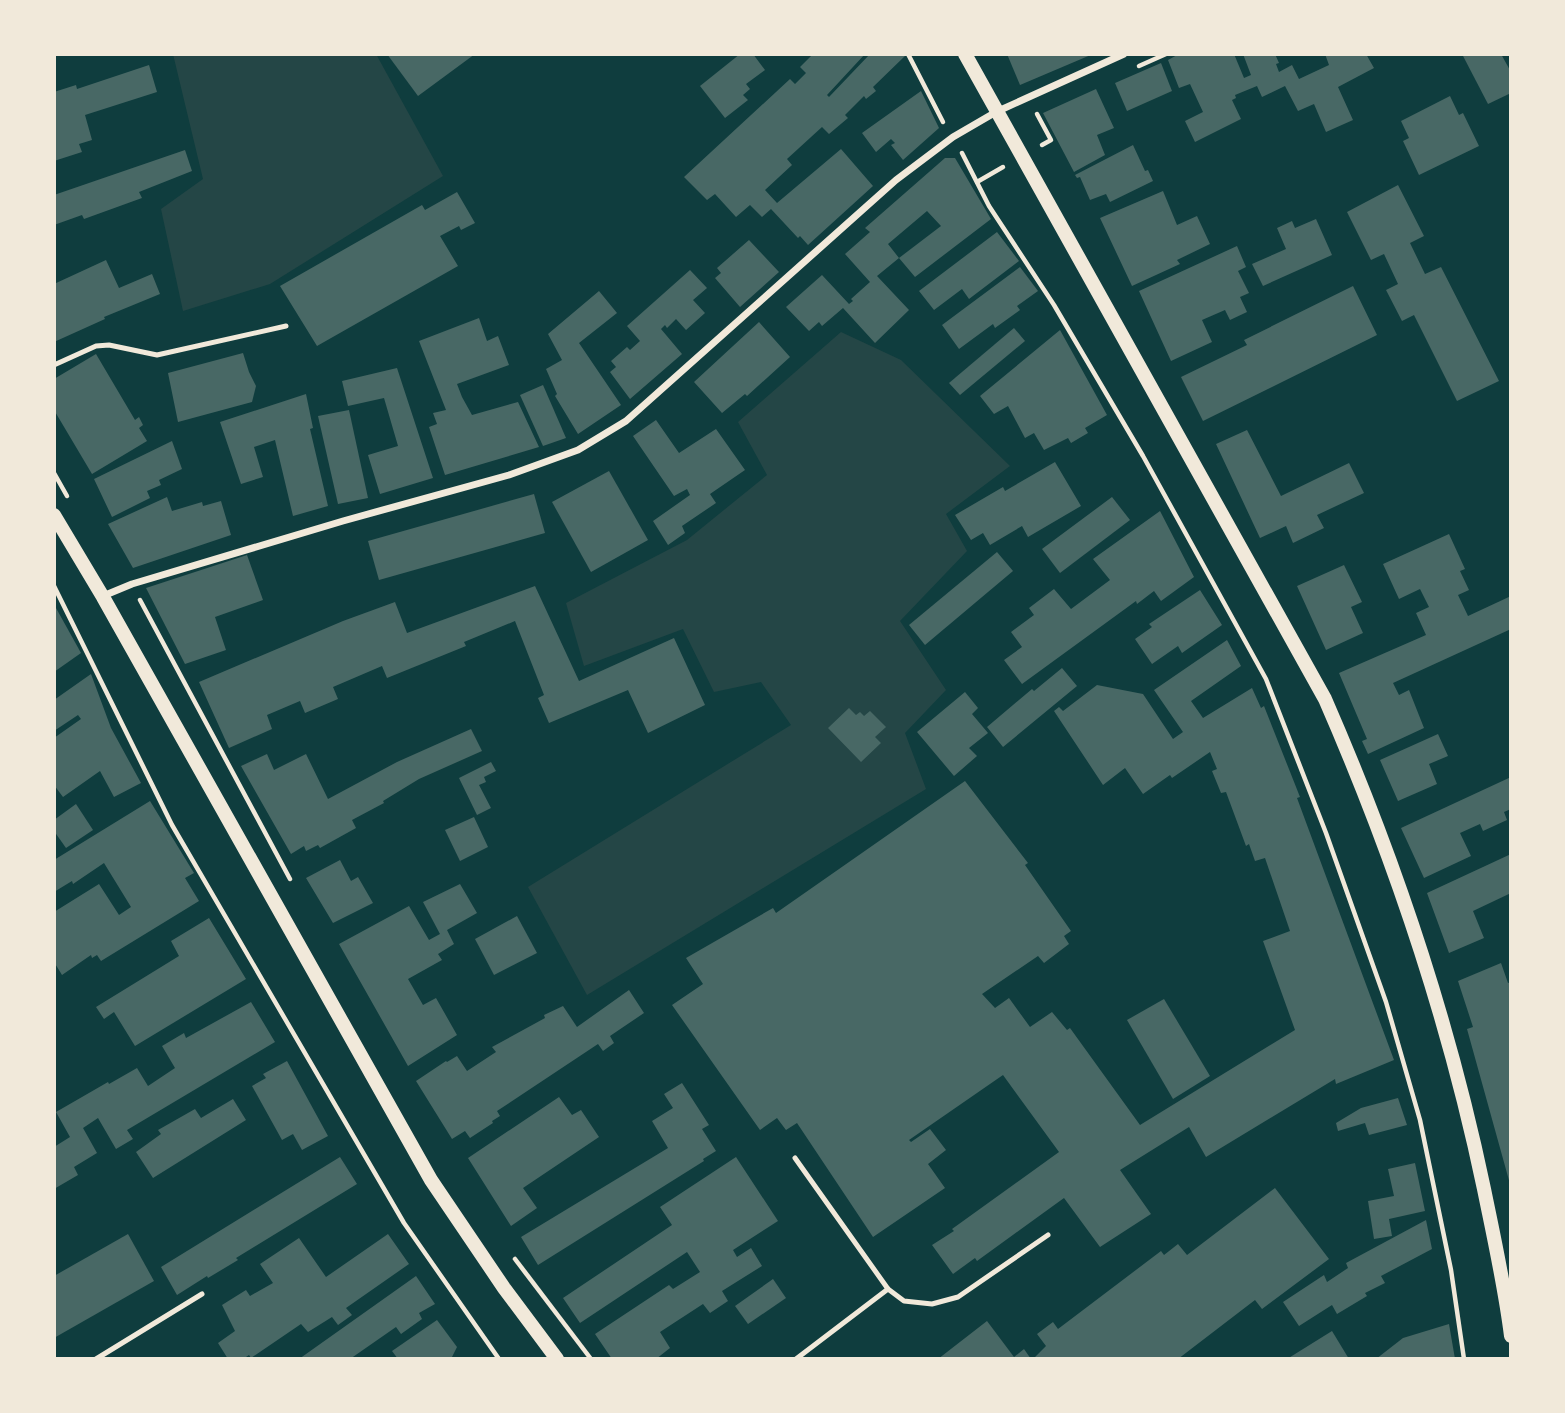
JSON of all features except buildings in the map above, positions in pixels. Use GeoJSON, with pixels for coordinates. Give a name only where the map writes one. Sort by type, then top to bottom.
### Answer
{"type":"FeatureCollection","features":[{"type":"Feature","properties":{"kind":"main road"},"geometry":{"type":"LineString","coordinates":[[965,54],[1325,699],[1362,782],[1412,924],[1459,1079],[1491,1223],[1511,1336]]}},
{"type":"Feature","properties":{"kind":"main road"},"geometry":{"type":"LineString","coordinates":[[54,516],[103,597],[431,1180],[504,1288],[557,1359]]}},
{"type":"Feature","properties":{"kind":"street"},"geometry":{"type":"LineString","coordinates":[[103,597],[132,584],[509,475],[578,450],[626,421],[896,180],[953,137],[996,112],[1124,54]]}},
{"type":"Feature","properties":{"kind":"lane"},"geometry":{"type":"LineString","coordinates":[[54,365],[96,346],[109,345],[157,355],[286,326]]}},
{"type":"Feature","properties":{"kind":"lane"},"geometry":{"type":"LineString","coordinates":[[795,1158],[888,1289],[904,1300],[932,1304],[958,1297],[1048,1235]]}},
{"type":"Feature","properties":{"kind":"lane"},"geometry":{"type":"LineString","coordinates":[[796,1359],[888,1289]]}},
{"type":"Feature","properties":{"kind":"lane"},"geometry":{"type":"LineString","coordinates":[[96,1359],[202,1294]]}},
{"type":"Feature","properties":{"kind":"path"},"geometry":{"type":"LineString","coordinates":[[908,54],[989,206],[1054,305],[1143,456],[1266,679],[1326,833],[1386,1002],[1423,1134],[1451,1270],[1464,1359]]}},
{"type":"Feature","properties":{"kind":"path"},"geometry":{"type":"LineString","coordinates":[[1130,70],[1166,54]]}},
{"type":"Feature","properties":{"kind":"path"},"geometry":{"type":"LineString","coordinates":[[977,182],[1051,140],[1035,111],[1047,106]]}},
{"type":"Feature","properties":{"kind":"path"},"geometry":{"type":"LineString","coordinates":[[54,473],[68,496]]}},
{"type":"Feature","properties":{"kind":"path"},"geometry":{"type":"LineString","coordinates":[[132,584],[296,889]]}},
{"type":"Feature","properties":{"kind":"path"},"geometry":{"type":"LineString","coordinates":[[54,586],[172,825],[404,1223],[499,1359]]}},
{"type":"Feature","properties":{"kind":"path"},"geometry":{"type":"LineString","coordinates":[[515,1259],[590,1359]]}},
{"type":"Feature","properties":{"kind":"shaded area"},"geometry":{"type":"Polygon","coordinates":[[[173,54],[376,54],[443,176],[270,284],[183,311],[161,209],[203,179],[173,54]]]}},
{"type":"Feature","properties":{"kind":"shaded area"},"geometry":{"type":"Polygon","coordinates":[[[841,332],[901,360],[1010,466],[946,514],[967,551],[900,621],[946,690],[905,733],[926,789],[587,995],[528,887],[791,725],[761,682],[714,692],[683,629],[584,666],[566,603],[687,540],[767,475],[738,422],[841,332]]]}}]}
